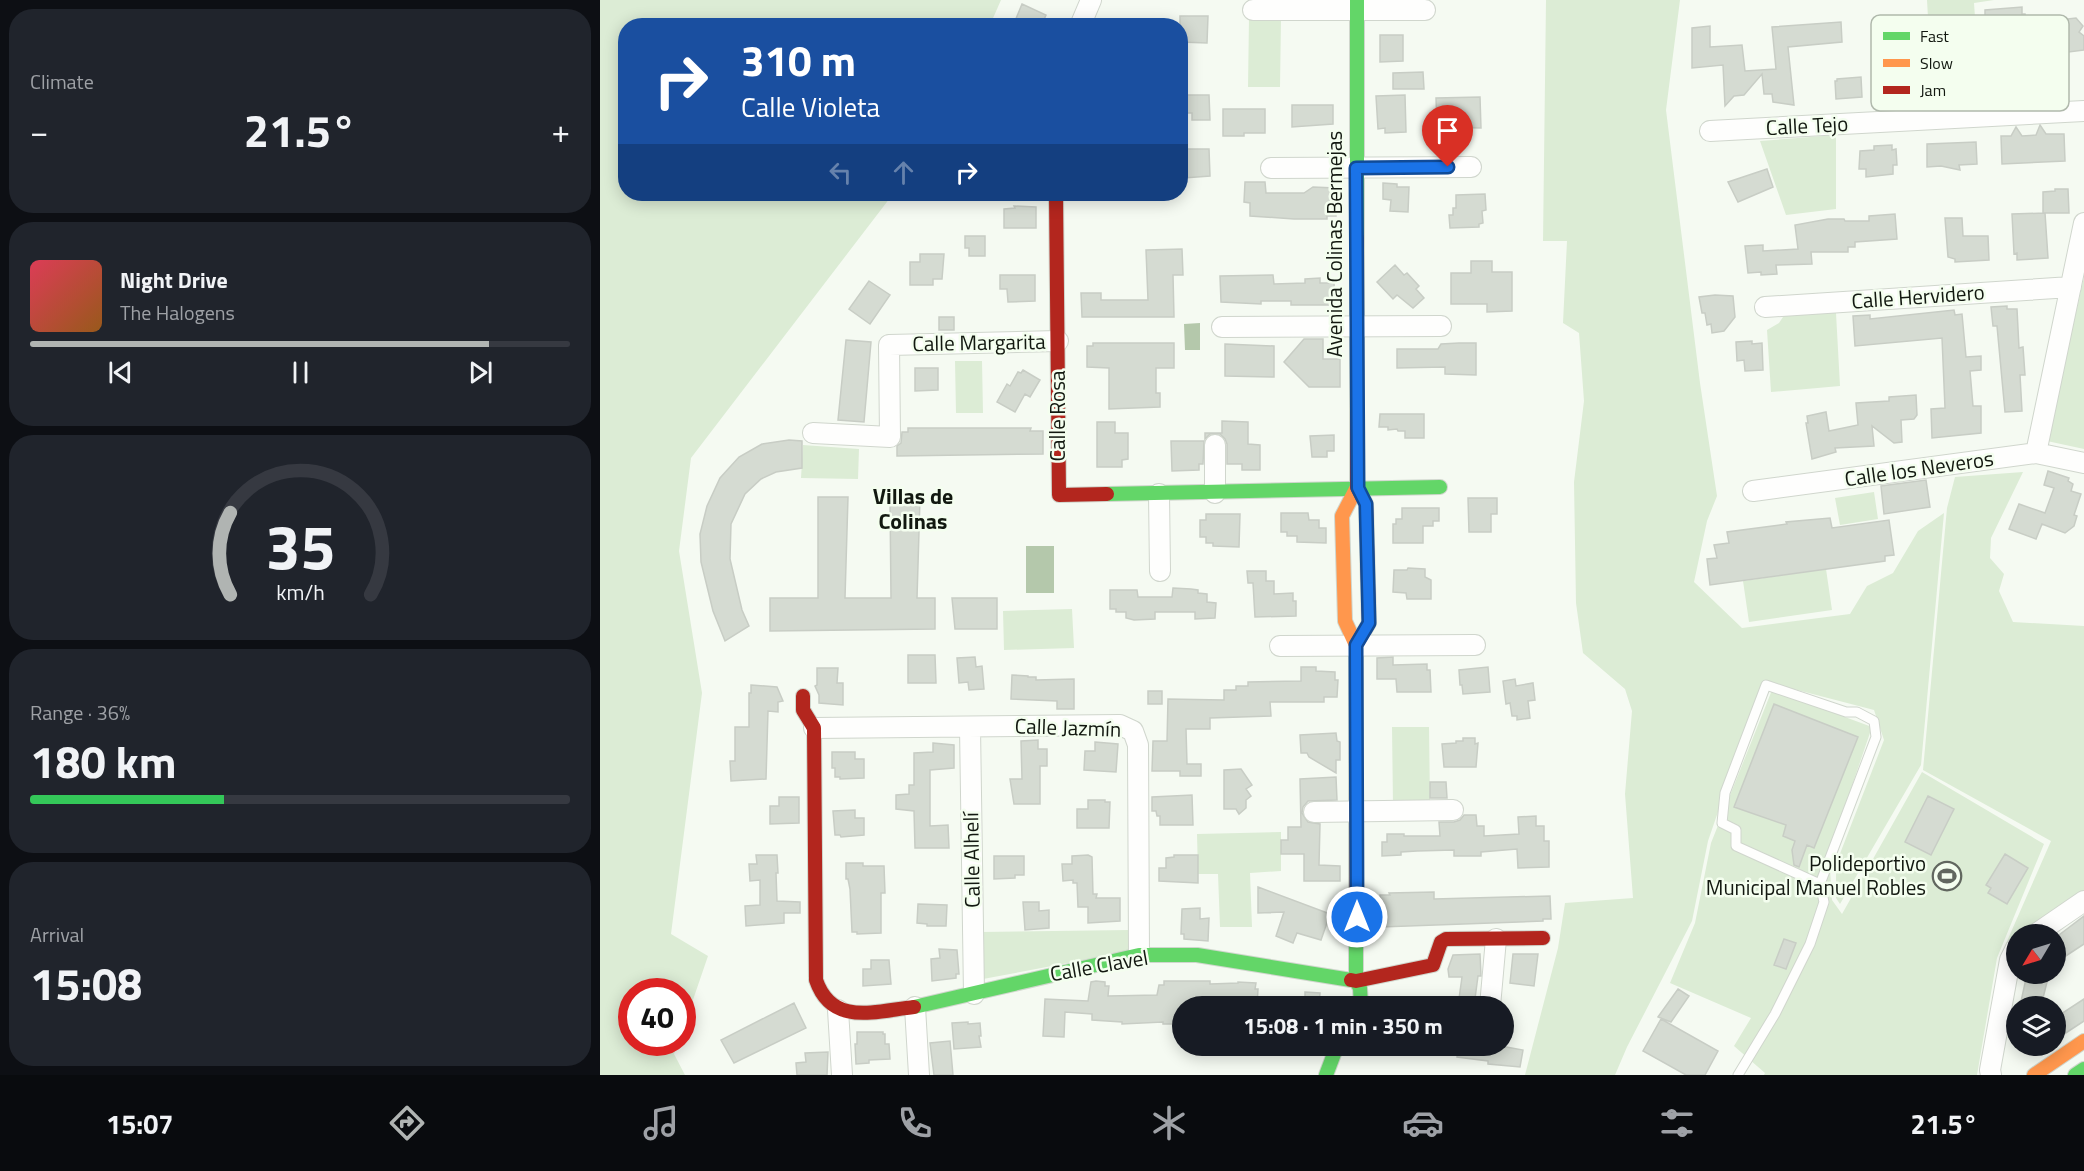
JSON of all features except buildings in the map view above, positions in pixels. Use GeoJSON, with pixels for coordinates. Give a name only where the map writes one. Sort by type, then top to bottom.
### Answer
{"type":"FeatureCollection","features":[{"type":"Feature","properties":{"kind":"street"},"geometry":{"type":"LineString","coordinates":[[1083,18],[1091,0]]}},
{"type":"Feature","properties":{"kind":"street"},"geometry":{"type":"LineString","coordinates":[[1253,10],[1357,5],[1425,10]]}},
{"type":"Feature","properties":{"kind":"street","name":"Avenida Colinas Bermejas"},"geometry":{"type":"LineString","coordinates":[[1356,645],[1369,623],[1366,504],[1358,488],[1357,5]]}},
{"type":"Feature","properties":{"kind":"street","name":"Calle Tejo"},"geometry":{"type":"LineString","coordinates":[[1710,131],[2084,111]]}},
{"type":"Feature","properties":{"kind":"street"},"geometry":{"type":"LineString","coordinates":[[1271,168],[1471,167]]}},
{"type":"Feature","properties":{"kind":"street","name":"Calle Rosa"},"geometry":{"type":"LineString","coordinates":[[1056,201],[1059,495],[1159,494]]}},
{"type":"Feature","properties":{"kind":"street"},"geometry":{"type":"LineString","coordinates":[[2036,453],[2084,223]]}},
{"type":"Feature","properties":{"kind":"street","name":"Calle Hervidero"},"geometry":{"type":"LineString","coordinates":[[1765,307],[2071,287]]}},
{"type":"Feature","properties":{"kind":"street"},"geometry":{"type":"LineString","coordinates":[[1222,327],[1441,326]]}},
{"type":"Feature","properties":{"kind":"street","name":"Calle Margarita"},"geometry":{"type":"LineString","coordinates":[[813,433],[890,437],[889,345],[1058,341]]}},
{"type":"Feature","properties":{"kind":"street"},"geometry":{"type":"LineString","coordinates":[[1215,445],[1215,493]]}},
{"type":"Feature","properties":{"kind":"street","name":"Calle los Neveros"},"geometry":{"type":"LineString","coordinates":[[1753,491],[2036,453],[2084,463]]}},
{"type":"Feature","properties":{"kind":"street","name":"Avenida Colinas Bermejas"},"geometry":{"type":"LineString","coordinates":[[1349,996],[1356,981],[1356,645],[1345,621],[1342,516],[1358,488]]}},
{"type":"Feature","properties":{"kind":"street"},"geometry":{"type":"LineString","coordinates":[[1160,571],[1159,494],[1440,488]]}},
{"type":"Feature","properties":{"kind":"street"},"geometry":{"type":"LineString","coordinates":[[1280,646],[1476,645]]}},
{"type":"Feature","properties":{"kind":"street"},"geometry":{"type":"LineString","coordinates":[[803,696],[803,710],[814,728],[816,980],[819,991],[827,1002],[838,1010],[843,1075]]}},
{"type":"Feature","properties":{"kind":"street","name":"Calle Jazmín"},"geometry":{"type":"LineString","coordinates":[[814,728],[1120,725],[1133,731],[1138,746],[1139,955]]}},
{"type":"Feature","properties":{"kind":"street","name":"Calle Alhelí"},"geometry":{"type":"LineString","coordinates":[[970,727],[974,994]]}},
{"type":"Feature","properties":{"kind":"street"},"geometry":{"type":"LineString","coordinates":[[1314,812],[1453,810]]}},
{"type":"Feature","properties":{"kind":"street"},"geometry":{"type":"LineString","coordinates":[[2051,924],[2084,901]]}},
{"type":"Feature","properties":{"kind":"street"},"geometry":{"type":"LineString","coordinates":[[1356,981],[1434,965],[1441,942],[1446,939],[1543,938]]}},
{"type":"Feature","properties":{"kind":"street"},"geometry":{"type":"LineString","coordinates":[[1491,996],[1496,939]]}},
{"type":"Feature","properties":{"kind":"street","name":"Calle Clavel"},"geometry":{"type":"LineString","coordinates":[[838,1010],[849,1013],[915,1006],[1139,955],[1197,955],[1356,981]]}},
{"type":"Feature","properties":{"kind":"street","name":"Avenida Colinas Bermejas"},"geometry":{"type":"LineString","coordinates":[[1356,981],[1360,988],[1360,996]]}},
{"type":"Feature","properties":{"kind":"street"},"geometry":{"type":"LineString","coordinates":[[1991,1075],[2006,984]]}},
{"type":"Feature","properties":{"kind":"street"},"geometry":{"type":"LineString","coordinates":[[915,1006],[919,1075]]}},
{"type":"Feature","properties":{"kind":"street"},"geometry":{"type":"LineString","coordinates":[[2034,1075],[2084,1041]]}},
{"type":"Feature","properties":{"kind":"street"},"geometry":{"type":"LineString","coordinates":[[1326,1075],[1333,1056]]}},
{"type":"Feature","properties":{"kind":"street"},"geometry":{"type":"LineString","coordinates":[[2075,1075],[2084,1069]]}},
{"type":"Feature","properties":{"kind":"lane"},"geometry":{"type":"LineString","coordinates":[[1738,1075],[1775,1014],[1810,944],[1824,902],[1820,884],[1876,737],[1874,721],[1857,712],[1846,712],[1766,685],[1725,793],[1722,823],[1736,830],[1736,846],[1820,884]]}},
{"type":"Feature","properties":{"kind":"shaded area"},"geometry":{"type":"Polygon","coordinates":[[[600,0],[1001,0],[993,18],[618,18],[618,201],[888,201],[691,458],[679,551],[702,693],[671,934],[708,956],[696,991],[696,978],[618,978],[618,1056],[675,1056],[685,1075],[600,1075],[600,0]]]}},
{"type":"Feature","properties":{"kind":"shaded area"},"geometry":{"type":"Polygon","coordinates":[[[1546,0],[1680,0],[1666,110],[1700,383],[1717,496],[1707,521],[1694,582],[1742,628],[1850,614],[1867,586],[1893,573],[1918,531],[1944,513],[1921,765],[1840,904],[1836,898],[1836,864],[1884,740],[1874,710],[1763,681],[1708,841],[1692,921],[1615,1075],[1525,1075],[1558,948],[1565,903],[1633,898],[1625,794],[1632,711],[1625,689],[1583,653],[1576,603],[1574,482],[1584,401],[1579,333],[1563,323],[1567,241],[1543,241],[1546,0]]]}},
{"type":"Feature","properties":{"kind":"shaded area"},"geometry":{"type":"Polygon","coordinates":[[[1927,0],[1994,0],[1974,3],[1975,15],[1928,15],[1927,0]]]}},
{"type":"Feature","properties":{"kind":"shaded area"},"geometry":{"type":"Polygon","coordinates":[[[1249,18],[1281,19],[1280,87],[1248,87],[1249,18]]]}},
{"type":"Feature","properties":{"kind":"shaded area"},"geometry":{"type":"Polygon","coordinates":[[[1836,135],[1836,209],[1786,215],[1760,141],[1836,135]]]}},
{"type":"Feature","properties":{"kind":"shaded area"},"geometry":{"type":"Polygon","coordinates":[[[2084,277],[2084,449],[2047,441],[2084,277]]]}},
{"type":"Feature","properties":{"kind":"shaded area"},"geometry":{"type":"Polygon","coordinates":[[[1836,313],[1840,386],[1771,392],[1767,330],[1779,323],[1785,314],[1836,313]]]}},
{"type":"Feature","properties":{"kind":"shaded area"},"geometry":{"type":"Polygon","coordinates":[[[1200,323],[1200,350],[1185,350],[1184,324],[1200,323]]]}},
{"type":"Feature","properties":{"kind":"shaded area"},"geometry":{"type":"Polygon","coordinates":[[[955,361],[982,361],[983,413],[956,413],[955,361]]]}},
{"type":"Feature","properties":{"kind":"shaded area"},"geometry":{"type":"Polygon","coordinates":[[[803,445],[859,449],[858,479],[801,478],[803,445]]]}},
{"type":"Feature","properties":{"kind":"shaded area"},"geometry":{"type":"Polygon","coordinates":[[[2023,472],[1991,538],[1990,558],[2004,574],[1999,591],[2013,622],[2084,626],[2084,892],[2038,924],[2015,924],[2051,841],[1923,770],[1947,508],[1955,477],[2023,472]]]}},
{"type":"Feature","properties":{"kind":"shaded area"},"geometry":{"type":"Polygon","coordinates":[[[1874,492],[1878,519],[1840,525],[1835,498],[1874,492]]]}},
{"type":"Feature","properties":{"kind":"shaded area"},"geometry":{"type":"Polygon","coordinates":[[[1026,546],[1054,546],[1054,593],[1026,593],[1026,546]]]}},
{"type":"Feature","properties":{"kind":"shaded area"},"geometry":{"type":"Polygon","coordinates":[[[1826,569],[1832,610],[1749,622],[1743,581],[1826,569]]]}},
{"type":"Feature","properties":{"kind":"shaded area"},"geometry":{"type":"Polygon","coordinates":[[[1072,609],[1074,648],[1004,650],[1003,611],[1072,609]]]}},
{"type":"Feature","properties":{"kind":"shaded area","name":"Polideportivo Municipal Manuel Robles"},"geometry":{"type":"Polygon","coordinates":[[[1772,690],[1872,727],[1829,853],[1832,900],[1842,914],[1922,772],[2044,844],[2011,924],[2006,924],[2006,936],[1997,958],[1977,1075],[1764,1075],[1765,1073],[1734,1046],[1751,1018],[1670,983],[1695,923],[1711,843],[1772,690]]]}},
{"type":"Feature","properties":{"kind":"shaded area"},"geometry":{"type":"Polygon","coordinates":[[[1392,727],[1429,727],[1430,804],[1393,805],[1392,727]]]}},
{"type":"Feature","properties":{"kind":"shaded area"},"geometry":{"type":"Polygon","coordinates":[[[1281,832],[1281,871],[1250,873],[1252,927],[1220,927],[1218,874],[1198,874],[1197,834],[1281,832]]]}},
{"type":"Feature","properties":{"kind":"shaded area"},"geometry":{"type":"Polygon","coordinates":[[[1130,930],[1132,951],[983,979],[981,932],[1130,930]]]}},
{"type":"Feature","properties":{"kind":"traffic: fast"},"geometry":{"type":"LineString","coordinates":[[1357,0],[1357,238]]}},
{"type":"Feature","properties":{"kind":"traffic: fast"},"geometry":{"type":"LineString","coordinates":[[1107,494],[1440,487]]}},
{"type":"Feature","properties":{"kind":"traffic: fast"},"geometry":{"type":"LineString","coordinates":[[1356,930],[1356,981],[1360,988],[1360,996]]}},
{"type":"Feature","properties":{"kind":"traffic: fast"},"geometry":{"type":"LineString","coordinates":[[914,1007],[1139,955],[1197,955],[1351,980]]}},
{"type":"Feature","properties":{"kind":"traffic: fast"},"geometry":{"type":"LineString","coordinates":[[1326,1075],[1333,1056]]}},
{"type":"Feature","properties":{"kind":"traffic: fast"},"geometry":{"type":"LineString","coordinates":[[2075,1075],[2084,1069]]}},
{"type":"Feature","properties":{"kind":"traffic: slow"},"geometry":{"type":"LineString","coordinates":[[1356,930],[1356,645],[1345,621],[1342,516],[1357,487]]}},
{"type":"Feature","properties":{"kind":"traffic: slow"},"geometry":{"type":"LineString","coordinates":[[2034,1075],[2084,1041]]}},
{"type":"Feature","properties":{"kind":"traffic: jam"},"geometry":{"type":"LineString","coordinates":[[1056,201],[1059,495],[1107,494]]}},
{"type":"Feature","properties":{"kind":"traffic: jam"},"geometry":{"type":"LineString","coordinates":[[1356,645],[1369,623],[1366,504],[1357,487],[1357,238]]}},
{"type":"Feature","properties":{"kind":"traffic: jam"},"geometry":{"type":"LineString","coordinates":[[803,696],[803,710],[814,728],[816,980],[823,995],[833,1005],[844,1010],[871,1013],[914,1007]]}},
{"type":"Feature","properties":{"kind":"traffic: jam"},"geometry":{"type":"LineString","coordinates":[[1351,980],[1356,981],[1433,965],[1441,942],[1446,939],[1543,938]]}},
{"type":"Feature","properties":{"kind":"place","name":"Polideportivo Municipal Manuel Robles"},"geometry":{"type":"Point","coordinates":[1947,876]}},
{"type":"Feature","properties":{"kind":"district","name":"Villas de Colinas"},"geometry":{"type":"Point","coordinates":[913,508]}},
{"type":"Feature","properties":{"kind":"route"},"geometry":{"type":"LineString","coordinates":[[1357,917],[1356,645],[1369,623],[1366,504],[1358,488],[1356,168],[1448,167]]}}]}
